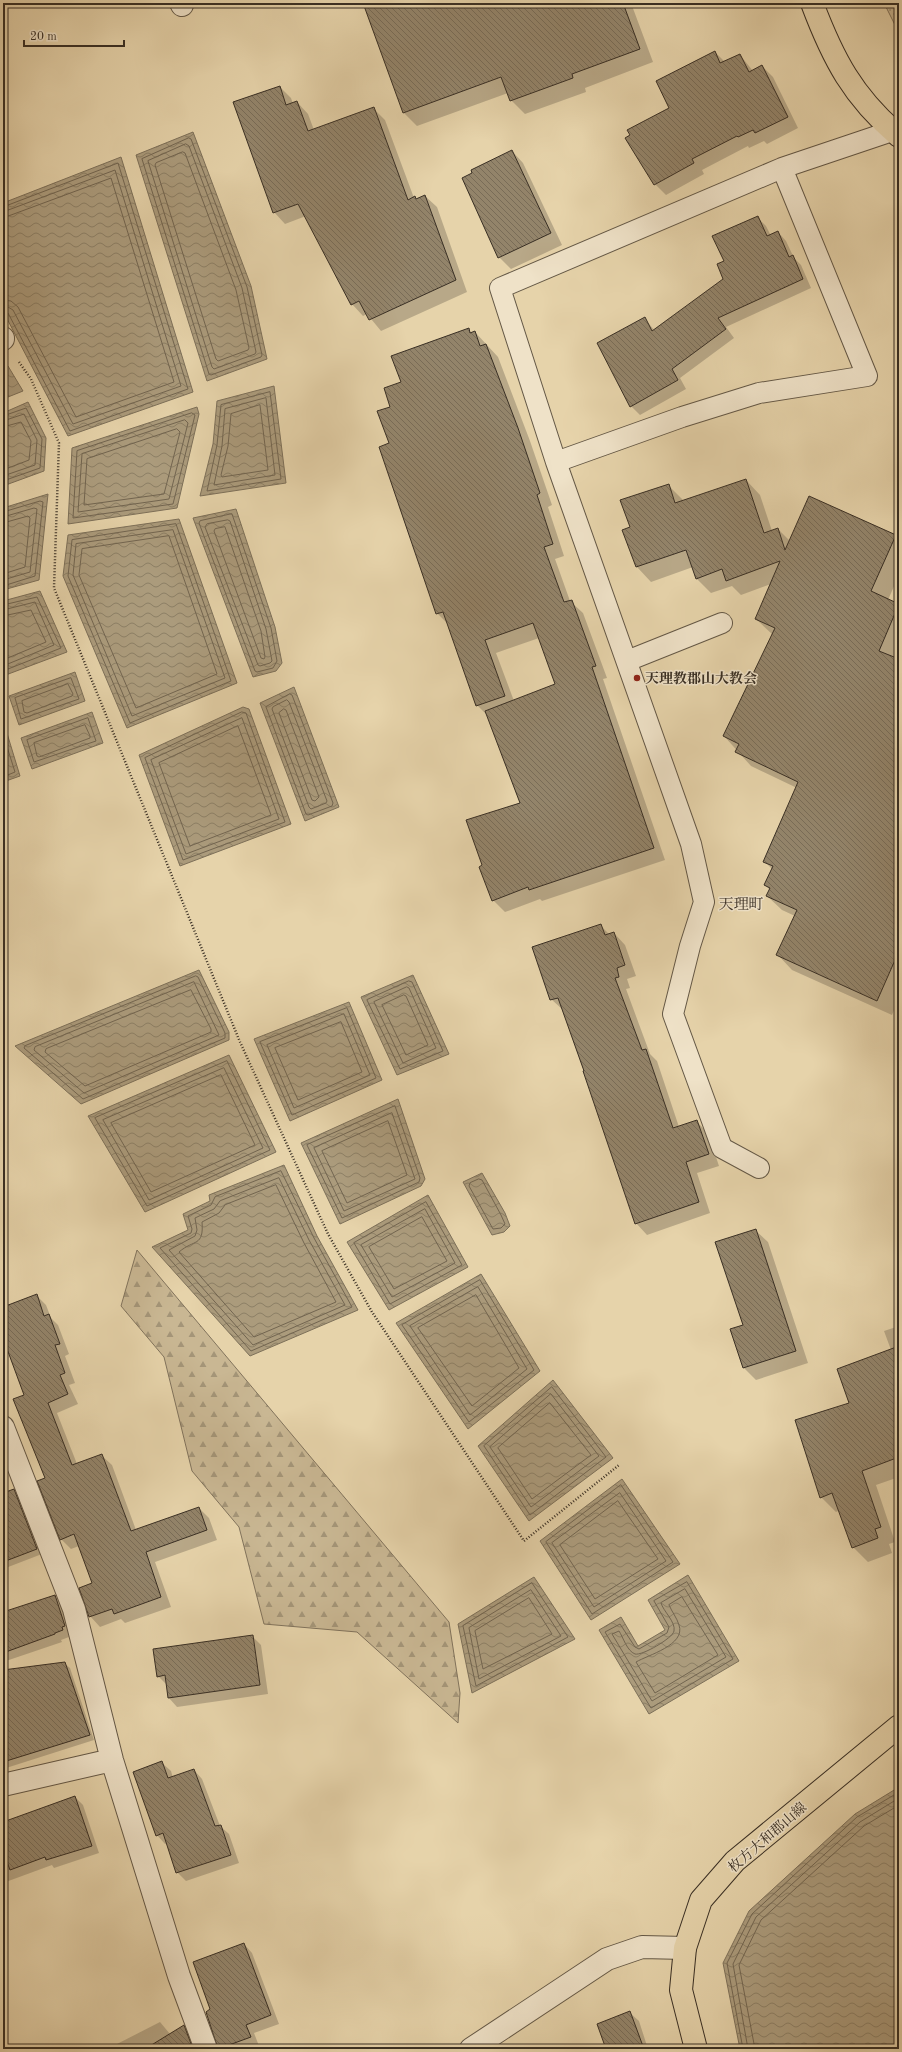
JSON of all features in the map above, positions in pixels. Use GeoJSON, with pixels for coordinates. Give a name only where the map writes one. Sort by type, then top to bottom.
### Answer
{"type":"FeatureCollection","features":[{"type":"Feature","properties":{"kind":"main road"},"geometry":{"type":"LineString","coordinates":[[812,3],[827,43],[844,74],[867,104],[896,134]]}},
{"type":"Feature","properties":{"kind":"main road","name":"枚方大和郡山線"},"geometry":{"type":"LineString","coordinates":[[696,2049],[680,1990],[685,1948],[702,1900],[735,1861],[899,1726]]}},
{"type":"Feature","properties":{"kind":"street"},"geometry":{"type":"LineString","coordinates":[[3,1427],[74,1609],[112,1760],[179,1976],[206,2049]]}},
{"type":"Feature","properties":{"kind":"street"},"geometry":{"type":"LineString","coordinates":[[3,1785],[112,1760]]}},
{"type":"Feature","properties":{"kind":"street"},"geometry":{"type":"LineString","coordinates":[[471,2049],[607,1959],[642,1947],[685,1948]]}},
{"type":"Feature","properties":{"kind":"lane"},"geometry":{"type":"LineString","coordinates":[[759,1168],[722,1148],[673,1014],[690,946],[704,902],[691,844],[556,462],[500,288],[782,168],[896,134]]}},
{"type":"Feature","properties":{"kind":"lane"},"geometry":{"type":"LineString","coordinates":[[556,462],[682,417],[759,393],[867,376],[782,168]]}},
{"type":"Feature","properties":{"kind":"lane"},"geometry":{"type":"LineString","coordinates":[[627,661],[722,623]]}},
{"type":"Feature","properties":{"kind":"path"},"geometry":{"type":"LineString","coordinates":[[3,338],[31,379],[59,443],[54,588],[240,1042],[328,1234],[372,1312],[524,1541],[619,1465]]}},
{"type":"Feature","properties":{"kind":"green space"},"geometry":{"type":"Polygon","coordinates":[[[884,3],[899,3],[899,33],[884,3]]]}},
{"type":"Feature","properties":{"kind":"green space"},"geometry":{"type":"Polygon","coordinates":[[[137,1250],[449,1622],[460,1693],[458,1723],[357,1632],[264,1624],[239,1527],[192,1471],[164,1357],[121,1306],[137,1250]]]}},
{"type":"Feature","properties":{"kind":"water"},"geometry":{"type":"Polygon","coordinates":[[[193,132],[251,286],[267,359],[207,381],[136,155],[193,132]]]}},
{"type":"Feature","properties":{"kind":"water"},"geometry":{"type":"Polygon","coordinates":[[[121,157],[193,392],[68,436],[3,311],[3,203],[121,157]]]}},
{"type":"Feature","properties":{"kind":"water"},"geometry":{"type":"Polygon","coordinates":[[[8,366],[23,391],[3,399],[3,368],[8,366]]]}},
{"type":"Feature","properties":{"kind":"water"},"geometry":{"type":"Polygon","coordinates":[[[274,386],[286,483],[200,496],[213,444],[217,401],[274,386]]]}},
{"type":"Feature","properties":{"kind":"water"},"geometry":{"type":"Polygon","coordinates":[[[28,402],[46,438],[44,471],[3,486],[3,413],[28,402]]]}},
{"type":"Feature","properties":{"kind":"water"},"geometry":{"type":"Polygon","coordinates":[[[197,407],[199,414],[177,508],[68,524],[72,448],[197,407]]]}},
{"type":"Feature","properties":{"kind":"water"},"geometry":{"type":"Polygon","coordinates":[[[48,494],[39,580],[3,590],[3,508],[48,494]]]}},
{"type":"Feature","properties":{"kind":"water"},"geometry":{"type":"Polygon","coordinates":[[[236,509],[275,627],[282,663],[276,671],[253,677],[193,518],[236,509]]]}},
{"type":"Feature","properties":{"kind":"water"},"geometry":{"type":"Polygon","coordinates":[[[179,519],[237,683],[127,728],[63,576],[68,535],[179,519]]]}},
{"type":"Feature","properties":{"kind":"water"},"geometry":{"type":"Polygon","coordinates":[[[40,591],[67,652],[3,676],[3,601],[40,591]]]}},
{"type":"Feature","properties":{"kind":"water"},"geometry":{"type":"Polygon","coordinates":[[[75,672],[85,701],[19,725],[9,696],[75,672]]]}},
{"type":"Feature","properties":{"kind":"water"},"geometry":{"type":"Polygon","coordinates":[[[294,687],[339,807],[305,821],[260,703],[294,687]]]}},
{"type":"Feature","properties":{"kind":"water"},"geometry":{"type":"Polygon","coordinates":[[[243,707],[249,709],[291,824],[180,866],[139,755],[243,707]]]}},
{"type":"Feature","properties":{"kind":"water"},"geometry":{"type":"Polygon","coordinates":[[[92,712],[103,743],[32,769],[21,738],[92,712]]]}},
{"type":"Feature","properties":{"kind":"water"},"geometry":{"type":"Polygon","coordinates":[[[3,720],[20,776],[3,782],[3,720]]]}},
{"type":"Feature","properties":{"kind":"water"},"geometry":{"type":"Polygon","coordinates":[[[199,970],[229,1032],[229,1040],[81,1104],[15,1046],[199,970]]]}},
{"type":"Feature","properties":{"kind":"water"},"geometry":{"type":"Polygon","coordinates":[[[413,975],[449,1054],[397,1075],[361,997],[413,975]]]}},
{"type":"Feature","properties":{"kind":"water"},"geometry":{"type":"Polygon","coordinates":[[[349,1002],[382,1080],[290,1121],[254,1039],[349,1002]]]}},
{"type":"Feature","properties":{"kind":"water"},"geometry":{"type":"Polygon","coordinates":[[[229,1055],[276,1152],[145,1212],[88,1116],[229,1055]]]}},
{"type":"Feature","properties":{"kind":"water"},"geometry":{"type":"Polygon","coordinates":[[[398,1099],[425,1179],[421,1186],[340,1224],[301,1143],[398,1099]]]}},
{"type":"Feature","properties":{"kind":"water"},"geometry":{"type":"Polygon","coordinates":[[[284,1165],[317,1236],[358,1310],[250,1356],[152,1247],[188,1230],[183,1214],[210,1201],[209,1195],[284,1165]]]}},
{"type":"Feature","properties":{"kind":"water"},"geometry":{"type":"Polygon","coordinates":[[[482,1173],[505,1213],[510,1226],[504,1232],[492,1235],[463,1182],[482,1173]]]}},
{"type":"Feature","properties":{"kind":"water"},"geometry":{"type":"Polygon","coordinates":[[[428,1195],[468,1267],[389,1310],[347,1242],[428,1195]]]}},
{"type":"Feature","properties":{"kind":"water"},"geometry":{"type":"Polygon","coordinates":[[[481,1274],[540,1371],[468,1429],[396,1323],[481,1274]]]}},
{"type":"Feature","properties":{"kind":"water"},"geometry":{"type":"Polygon","coordinates":[[[553,1380],[613,1458],[529,1521],[478,1446],[553,1380]]]}},
{"type":"Feature","properties":{"kind":"water"},"geometry":{"type":"Polygon","coordinates":[[[622,1479],[680,1564],[591,1620],[540,1541],[622,1479]]]}},
{"type":"Feature","properties":{"kind":"water"},"geometry":{"type":"Polygon","coordinates":[[[688,1575],[739,1661],[649,1714],[599,1630],[621,1617],[638,1646],[665,1630],[648,1600],[688,1575]]]}},
{"type":"Feature","properties":{"kind":"water"},"geometry":{"type":"Polygon","coordinates":[[[534,1577],[575,1639],[472,1693],[458,1624],[534,1577]]]}},
{"type":"Feature","properties":{"kind":"water"},"geometry":{"type":"Polygon","coordinates":[[[899,1787],[899,2049],[740,2049],[723,1963],[749,1911],[855,1814],[899,1787]]]}},
{"type":"Feature","properties":{"kind":"building"},"geometry":{"type":"Polygon","coordinates":[[[363,3],[623,3],[640,49],[572,74],[573,78],[510,101],[501,77],[403,113],[363,3]]]}},
{"type":"Feature","properties":{"kind":"building"},"geometry":{"type":"Polygon","coordinates":[[[715,51],[720,63],[740,54],[749,72],[762,65],[788,117],[755,133],[753,130],[738,137],[737,136],[692,159],[694,163],[654,185],[625,138],[630,135],[627,130],[669,108],[656,81],[715,51]]]}},
{"type":"Feature","properties":{"kind":"building"},"geometry":{"type":"Polygon","coordinates":[[[280,86],[286,105],[297,101],[308,131],[374,107],[408,200],[415,196],[416,199],[425,195],[456,280],[369,320],[359,301],[351,305],[298,204],[273,213],[233,102],[280,86]]]}},
{"type":"Feature","properties":{"kind":"building"},"geometry":{"type":"Polygon","coordinates":[[[512,150],[551,233],[498,258],[462,178],[472,173],[471,170],[512,150]]]}},
{"type":"Feature","properties":{"kind":"building"},"geometry":{"type":"Polygon","coordinates":[[[758,216],[767,236],[778,231],[789,257],[793,255],[803,279],[718,318],[726,329],[672,369],[678,380],[630,407],[597,343],[645,317],[652,331],[723,279],[717,264],[724,261],[712,236],[758,216]]]}},
{"type":"Feature","properties":{"kind":"building"},"geometry":{"type":"Polygon","coordinates":[[[469,328],[470,333],[475,331],[480,346],[486,344],[518,428],[540,493],[537,495],[553,544],[544,547],[564,602],[572,600],[596,666],[592,667],[654,848],[529,890],[528,887],[492,901],[479,867],[482,865],[466,820],[520,803],[485,711],[555,684],[533,623],[485,640],[505,696],[476,706],[443,612],[436,614],[379,447],[389,443],[377,411],[390,407],[384,388],[401,382],[391,356],[469,328]]]}},
{"type":"Feature","properties":{"kind":"building"},"geometry":{"type":"Polygon","coordinates":[[[746,479],[764,533],[778,528],[785,550],[809,496],[896,535],[871,591],[899,604],[879,651],[899,659],[899,951],[877,1001],[776,955],[797,910],[766,896],[770,888],[764,885],[773,866],[763,862],[798,782],[735,752],[739,744],[723,736],[775,628],[755,619],[780,561],[726,581],[722,569],[696,579],[686,550],[636,567],[622,530],[630,527],[620,500],[669,484],[675,503],[746,479]]]}},
{"type":"Feature","properties":{"kind":"building"},"geometry":{"type":"Polygon","coordinates":[[[601,924],[605,935],[614,932],[625,965],[617,968],[619,977],[615,978],[642,1050],[646,1049],[673,1128],[697,1120],[709,1154],[686,1162],[699,1202],[635,1224],[558,998],[550,1000],[532,947],[601,924]]]}},
{"type":"Feature","properties":{"kind":"building"},"geometry":{"type":"Polygon","coordinates":[[[756,1229],[796,1351],[743,1368],[730,1329],[743,1325],[715,1242],[756,1229]]]}},
{"type":"Feature","properties":{"kind":"building"},"geometry":{"type":"Polygon","coordinates":[[[37,1294],[44,1316],[49,1314],[60,1344],[55,1345],[65,1373],[60,1375],[68,1394],[48,1403],[72,1465],[102,1454],[131,1531],[199,1507],[207,1530],[146,1552],[161,1597],[114,1614],[112,1609],[89,1617],[79,1588],[92,1583],[74,1534],[60,1540],[37,1481],[45,1478],[13,1399],[24,1395],[3,1338],[3,1307],[37,1294]]]}},
{"type":"Feature","properties":{"kind":"building"},"geometry":{"type":"Polygon","coordinates":[[[899,1346],[899,1457],[862,1471],[881,1527],[875,1529],[878,1538],[852,1548],[832,1493],[820,1498],[795,1420],[849,1403],[837,1369],[899,1346]]]}},
{"type":"Feature","properties":{"kind":"building"},"geometry":{"type":"Polygon","coordinates":[[[14,1489],[37,1549],[3,1562],[3,1493],[14,1489]]]}},
{"type":"Feature","properties":{"kind":"building"},"geometry":{"type":"Polygon","coordinates":[[[55,1595],[65,1626],[62,1627],[63,1630],[3,1653],[3,1612],[55,1595]]]}},
{"type":"Feature","properties":{"kind":"building"},"geometry":{"type":"Polygon","coordinates":[[[253,1635],[260,1685],[168,1698],[165,1675],[157,1677],[153,1649],[253,1635]]]}},
{"type":"Feature","properties":{"kind":"building"},"geometry":{"type":"Polygon","coordinates":[[[65,1662],[90,1735],[3,1762],[3,1670],[65,1662]]]}},
{"type":"Feature","properties":{"kind":"building"},"geometry":{"type":"Polygon","coordinates":[[[162,1761],[168,1778],[194,1769],[215,1826],[221,1825],[231,1855],[176,1873],[163,1833],[156,1836],[133,1772],[162,1761]]]}},
{"type":"Feature","properties":{"kind":"building"},"geometry":{"type":"Polygon","coordinates":[[[75,1796],[92,1846],[46,1860],[45,1857],[10,1870],[3,1851],[3,1822],[75,1796]]]}},
{"type":"Feature","properties":{"kind":"building"},"geometry":{"type":"Polygon","coordinates":[[[244,1943],[271,2015],[246,2025],[251,2037],[218,2049],[206,2012],[210,2009],[193,1962],[244,1943]]]}},
{"type":"Feature","properties":{"kind":"building"},"geometry":{"type":"Polygon","coordinates":[[[630,2011],[644,2049],[606,2049],[597,2024],[630,2011]]]}},
{"type":"Feature","properties":{"kind":"building"},"geometry":{"type":"Polygon","coordinates":[[[184,2025],[193,2049],[145,2049],[184,2025]]]}},
{"type":"Feature","properties":{"kind":"place","name":"天理教郡山大教会"},"geometry":{"type":"Point","coordinates":[637,678]}},
{"type":"Feature","properties":{"kind":"district","name":"天理町"},"geometry":{"type":"Point","coordinates":[741,904]}}]}
